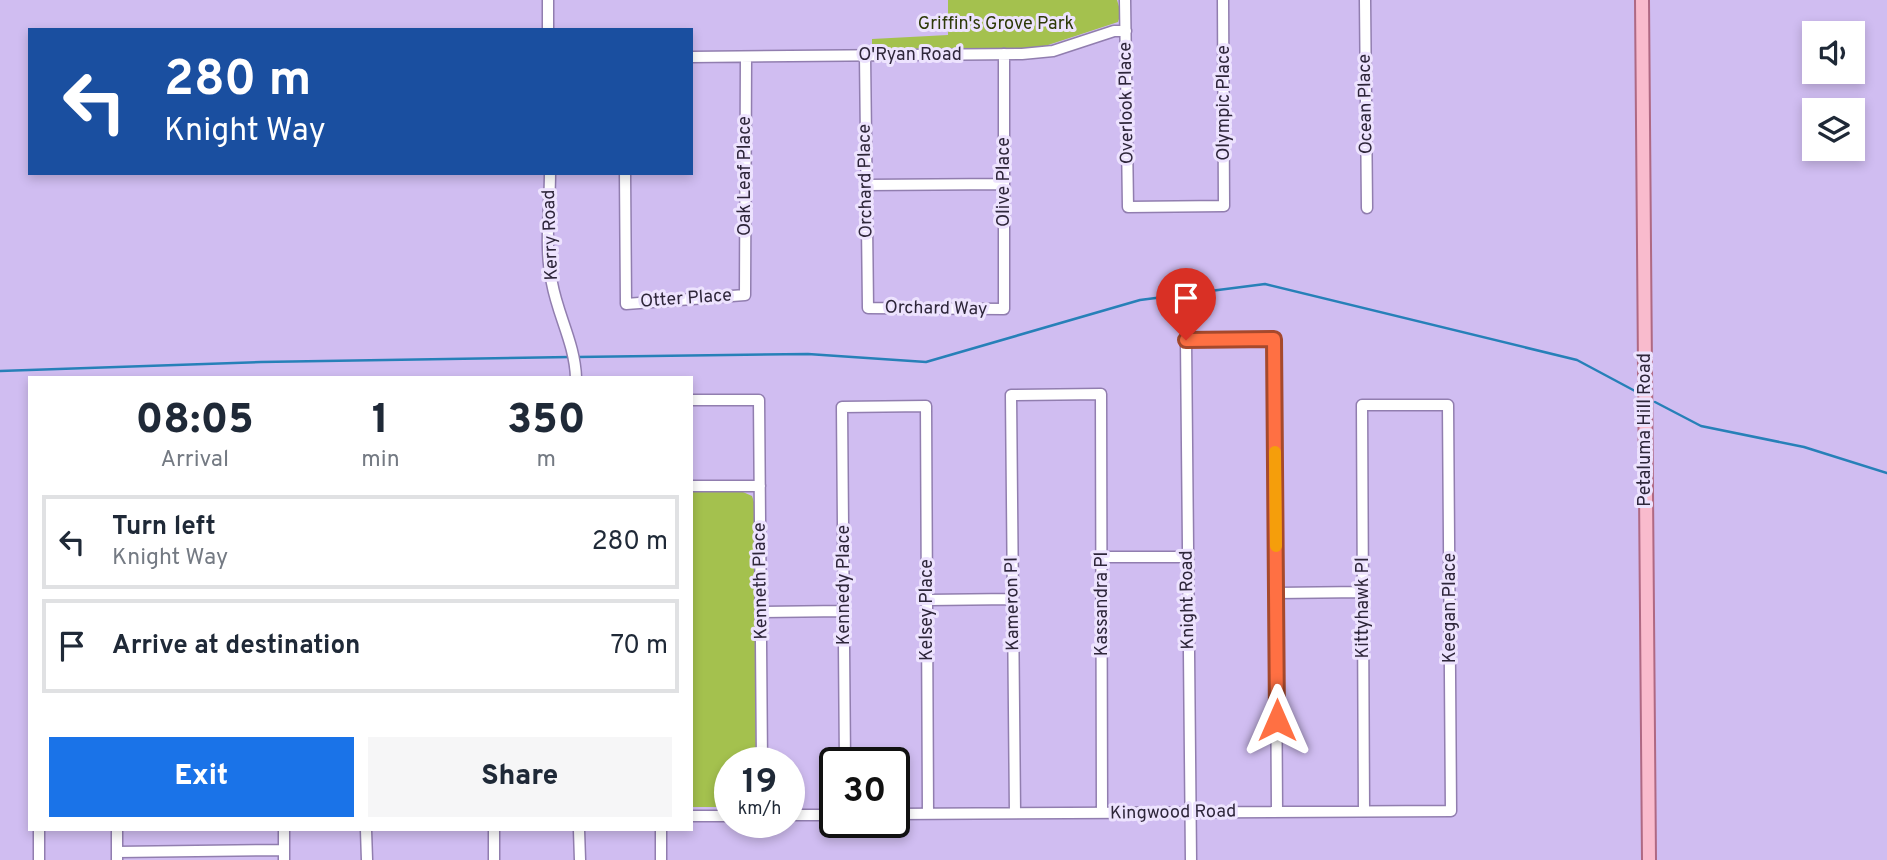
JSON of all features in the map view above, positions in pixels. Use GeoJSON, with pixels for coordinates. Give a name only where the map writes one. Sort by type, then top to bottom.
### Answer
{"type":"FeatureCollection","features":[{"type":"Feature","properties":{"kind":"main road","name":"Petaluma Hill Road"},"geometry":{"type":"LineString","coordinates":[[1642,0],[1649,860]]}},
{"type":"Feature","properties":{"kind":"street"},"geometry":{"type":"LineString","coordinates":[[548,0],[548,28]]}},
{"type":"Feature","properties":{"kind":"street","name":"Overlook Place"},"geometry":{"type":"LineString","coordinates":[[1125,0],[1128,207]]}},
{"type":"Feature","properties":{"kind":"street","name":"Olympic Place"},"geometry":{"type":"LineString","coordinates":[[1128,207],[1224,206],[1223,0]]}},
{"type":"Feature","properties":{"kind":"street","name":"Ocean Place"},"geometry":{"type":"LineString","coordinates":[[1365,0],[1367,208]]}},
{"type":"Feature","properties":{"kind":"street","name":"O'Ryan Road"},"geometry":{"type":"LineString","coordinates":[[693,57],[1004,54],[1053,51],[1114,31],[1126,31]]}},
{"type":"Feature","properties":{"kind":"street","name":"Olive Place"},"geometry":{"type":"LineString","coordinates":[[1004,54],[1004,309]]}},
{"type":"Feature","properties":{"kind":"street","name":"Orchard Place"},"geometry":{"type":"LineString","coordinates":[[865,55],[868,308]]}},
{"type":"Feature","properties":{"kind":"street","name":"Oak Leaf Place"},"geometry":{"type":"LineString","coordinates":[[745,295],[746,57]]}},
{"type":"Feature","properties":{"kind":"street","name":"Kerry Road"},"geometry":{"type":"LineString","coordinates":[[550,175],[551,279],[557,307],[570,336],[576,375]]}},
{"type":"Feature","properties":{"kind":"street","name":"Otter Place"},"geometry":{"type":"LineString","coordinates":[[625,175],[626,304],[745,295]]}},
{"type":"Feature","properties":{"kind":"street"},"geometry":{"type":"LineString","coordinates":[[866,185],[1004,184]]}},
{"type":"Feature","properties":{"kind":"street","name":"Orchard Way"},"geometry":{"type":"LineString","coordinates":[[868,308],[1004,309]]}},
{"type":"Feature","properties":{"kind":"street","name":"Knight Road"},"geometry":{"type":"LineString","coordinates":[[1191,860],[1186,340],[1274,339],[1276,593]]}},
{"type":"Feature","properties":{"kind":"street","name":"Kameron Pl"},"geometry":{"type":"LineString","coordinates":[[1016,813],[1011,396],[1101,394]]}},
{"type":"Feature","properties":{"kind":"street","name":"Kassandra Pl"},"geometry":{"type":"LineString","coordinates":[[1101,394],[1102,813]]}},
{"type":"Feature","properties":{"kind":"street","name":"Kenneth Place"},"geometry":{"type":"LineString","coordinates":[[693,400],[759,400],[762,747]]}},
{"type":"Feature","properties":{"kind":"street","name":"Keegan Place"},"geometry":{"type":"LineString","coordinates":[[1362,405],[1448,405],[1451,811]]}},
{"type":"Feature","properties":{"kind":"street","name":"Kittyhawk Pl"},"geometry":{"type":"LineString","coordinates":[[1362,405],[1364,811]]}},
{"type":"Feature","properties":{"kind":"street","name":"Kelsey Place"},"geometry":{"type":"LineString","coordinates":[[842,407],[926,407],[928,814]]}},
{"type":"Feature","properties":{"kind":"street","name":"Kennedy Place"},"geometry":{"type":"LineString","coordinates":[[842,407],[845,747]]}},
{"type":"Feature","properties":{"kind":"street"},"geometry":{"type":"LineString","coordinates":[[693,486],[760,486]]}},
{"type":"Feature","properties":{"kind":"street"},"geometry":{"type":"LineString","coordinates":[[1101,557],[1187,557]]}},
{"type":"Feature","properties":{"kind":"street"},"geometry":{"type":"LineString","coordinates":[[1278,811],[1276,593],[1363,592]]}},
{"type":"Feature","properties":{"kind":"street"},"geometry":{"type":"LineString","coordinates":[[927,600],[1013,599]]}},
{"type":"Feature","properties":{"kind":"street"},"geometry":{"type":"LineString","coordinates":[[761,612],[844,611]]}},
{"type":"Feature","properties":{"kind":"street","name":"Kingwood Road"},"geometry":{"type":"LineString","coordinates":[[910,814],[1451,811]]}},
{"type":"Feature","properties":{"kind":"street"},"geometry":{"type":"LineString","coordinates":[[693,816],[714,816]]}},
{"type":"Feature","properties":{"kind":"street"},"geometry":{"type":"LineString","coordinates":[[39,831],[39,860]]}},
{"type":"Feature","properties":{"kind":"street"},"geometry":{"type":"LineString","coordinates":[[117,831],[117,856],[284,855],[284,831]]}},
{"type":"Feature","properties":{"kind":"street"},"geometry":{"type":"LineString","coordinates":[[366,831],[367,860]]}},
{"type":"Feature","properties":{"kind":"street"},"geometry":{"type":"LineString","coordinates":[[494,831],[494,860]]}},
{"type":"Feature","properties":{"kind":"street"},"geometry":{"type":"LineString","coordinates":[[579,831],[580,860]]}},
{"type":"Feature","properties":{"kind":"street"},"geometry":{"type":"LineString","coordinates":[[661,831],[662,860]]}},
{"type":"Feature","properties":{"kind":"green space","name":"Griffin's Grove Park"},"geometry":{"type":"Polygon","coordinates":[[[948,0],[1117,0],[1121,13],[1118,22],[1045,46],[872,49],[872,39],[948,35],[948,0]]]}},
{"type":"Feature","properties":{"kind":"green space"},"geometry":{"type":"Polygon","coordinates":[[[693,492],[743,492],[752,496],[756,747],[714,747],[714,807],[693,807],[693,492]]]}},
{"type":"Feature","properties":{"kind":"waterway"},"geometry":{"type":"LineString","coordinates":[[577,357],[808,354],[926,362],[1140,300],[1265,284],[1577,360],[1635,391]]}},
{"type":"Feature","properties":{"kind":"waterway"},"geometry":{"type":"LineString","coordinates":[[0,371],[261,362],[570,357]]}},
{"type":"Feature","properties":{"kind":"waterway"},"geometry":{"type":"LineString","coordinates":[[1655,402],[1701,426],[1804,447],[1887,473]]}},
{"type":"Feature","properties":{"kind":"slow traffic"},"geometry":{"type":"LineString","coordinates":[[1275,452],[1276,546]]}},
{"type":"Feature","properties":{"kind":"route"},"geometry":{"type":"LineString","coordinates":[[1186,340],[1274,339],[1277,720]]}}]}
